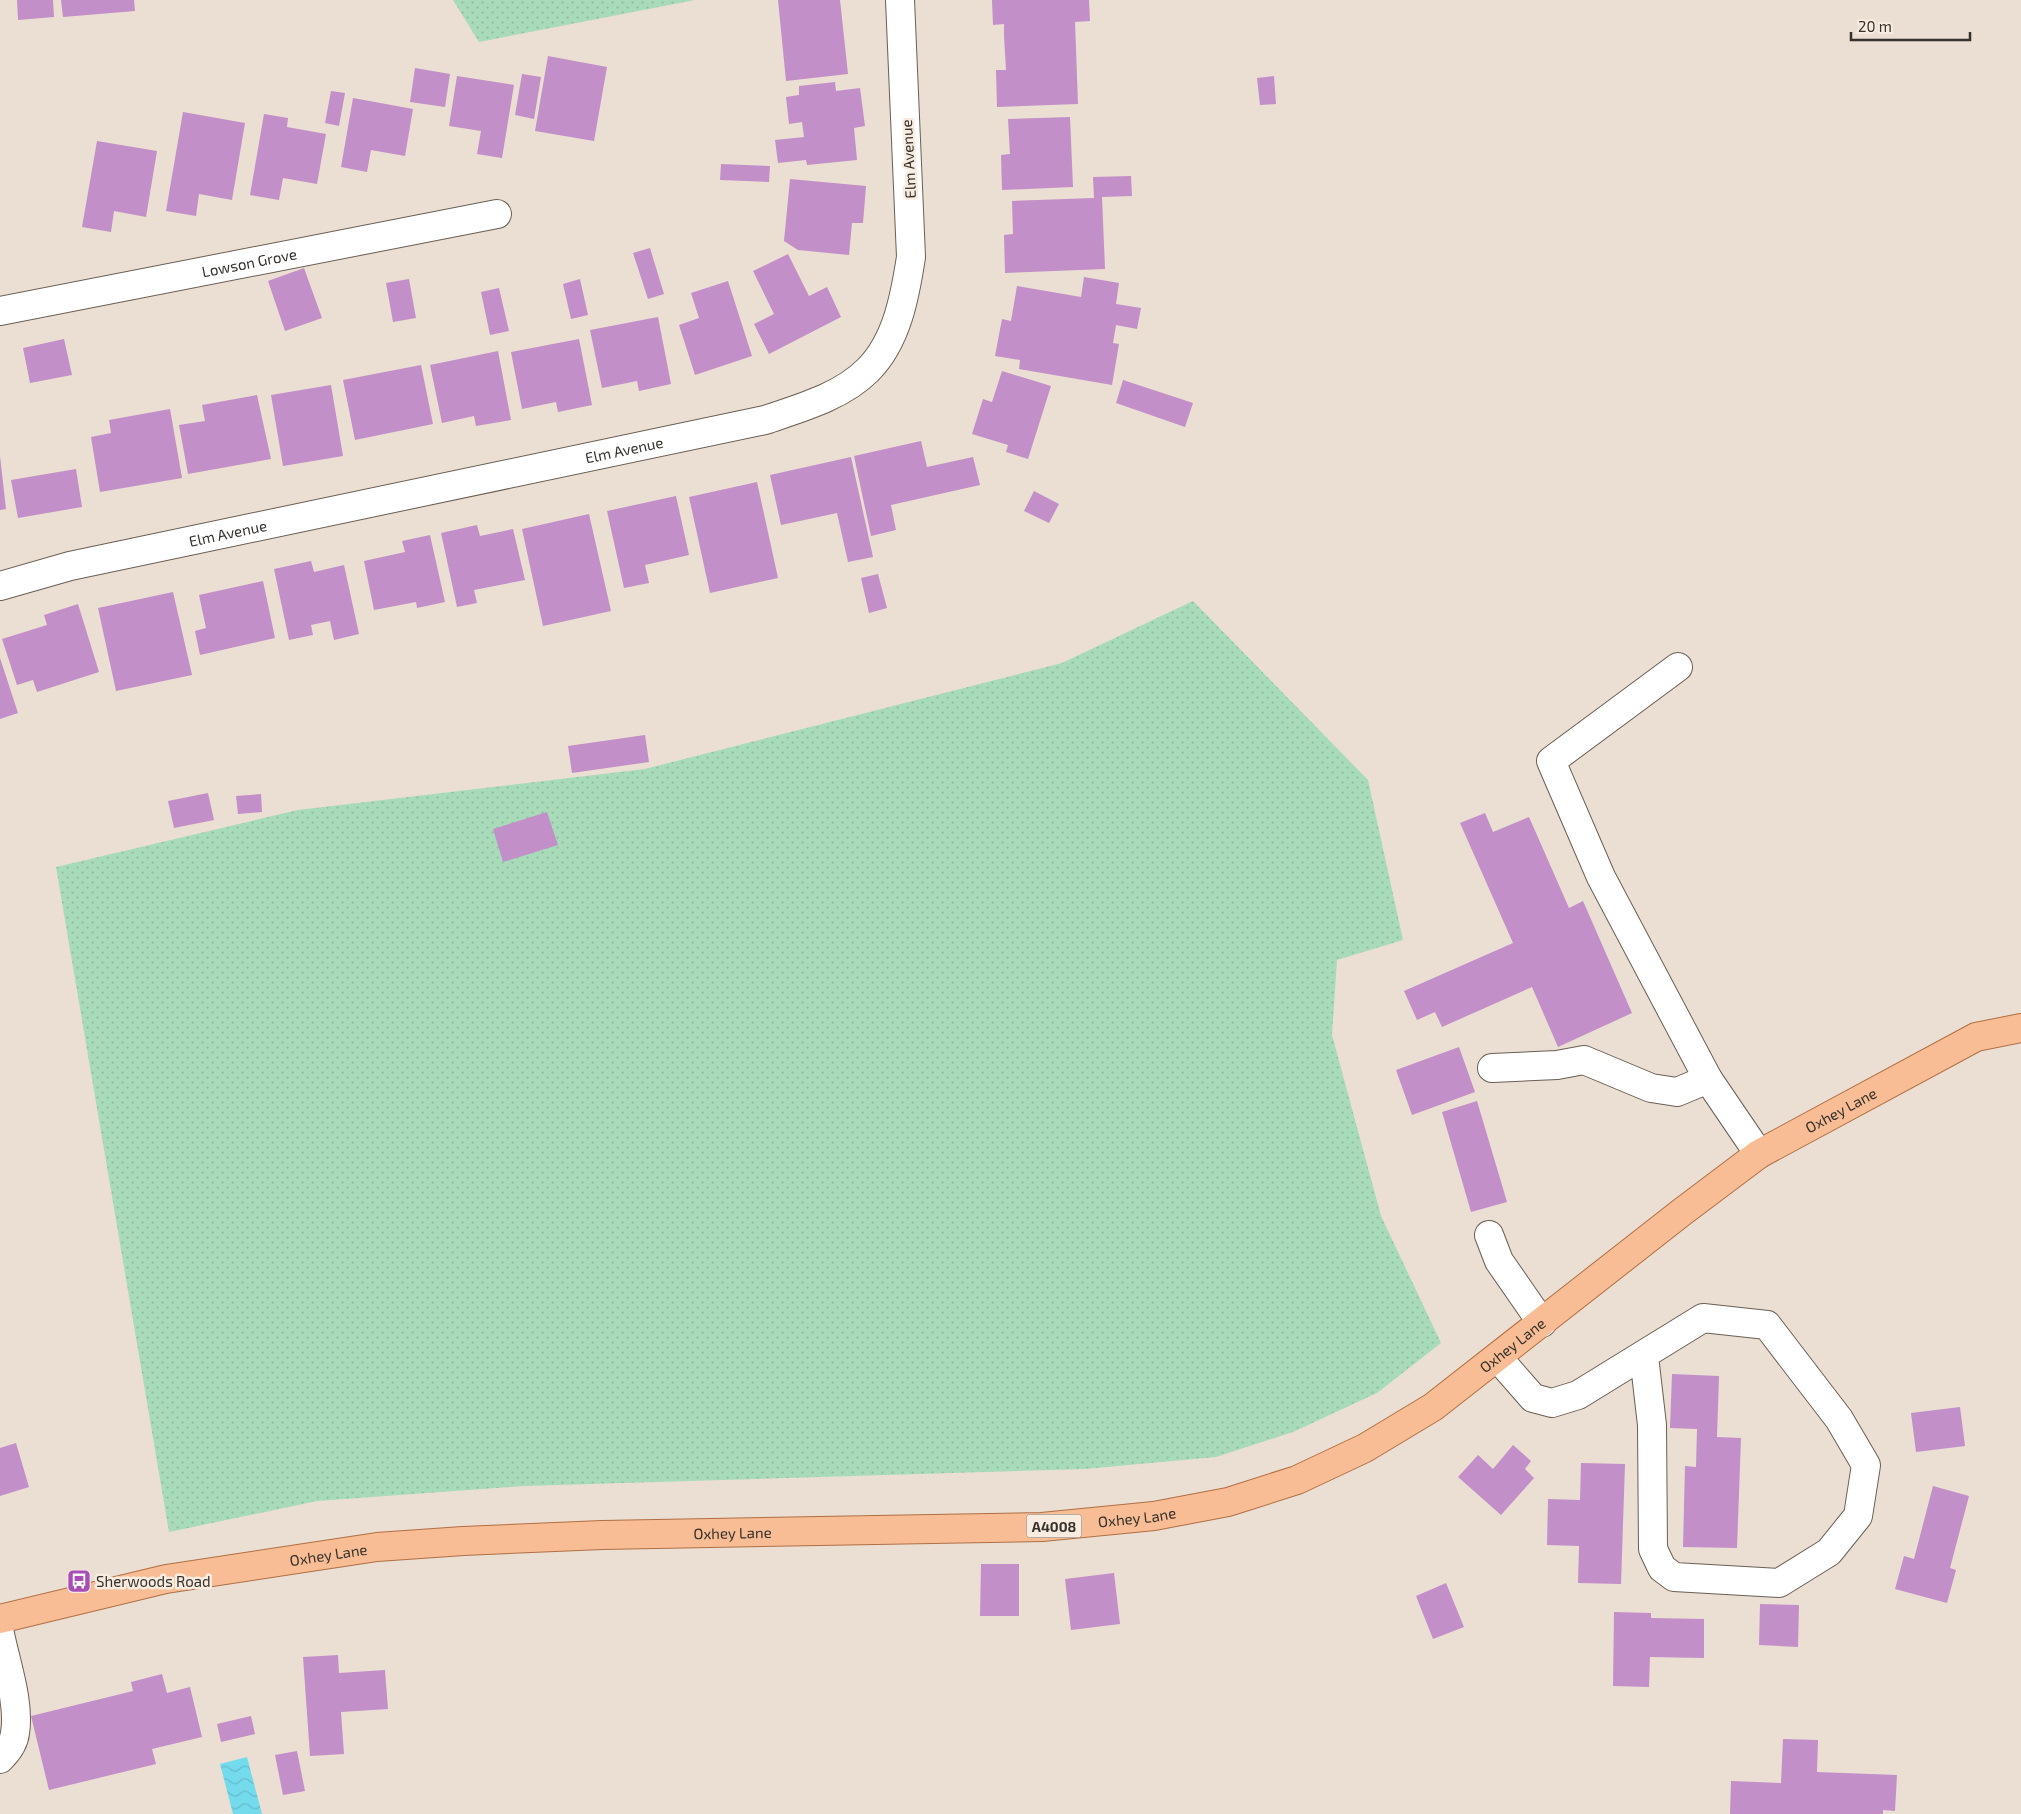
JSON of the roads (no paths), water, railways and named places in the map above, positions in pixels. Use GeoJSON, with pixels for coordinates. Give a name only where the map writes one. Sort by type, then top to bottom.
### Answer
{"type":"FeatureCollection","features":[{"type":"Feature","properties":{"kind":"main road","name":"Oxhey Lane"},"geometry":{"type":"LineString","coordinates":[[0,1620],[166,1579],[377,1547],[602,1535],[1042,1527],[1154,1516],[1228,1502],[1297,1480],[1365,1448],[1433,1407],[1759,1154],[1976,1036],[2021,1028]]}},
{"type":"Feature","properties":{"kind":"street","name":"Elm Avenue"},"geometry":{"type":"LineString","coordinates":[[0,586],[70,566],[765,420],[815,403],[845,387],[868,370],[883,350],[896,322],[905,292],[911,257],[900,0]]}},
{"type":"Feature","properties":{"kind":"street","name":"Lowson Grove"},"geometry":{"type":"LineString","coordinates":[[0,311],[497,214]]}},
{"type":"Feature","properties":{"kind":"street"},"geometry":{"type":"LineString","coordinates":[[1678,667],[1551,761],[1601,877],[1708,1079],[1759,1154]]}},
{"type":"Feature","properties":{"kind":"street"},"geometry":{"type":"LineString","coordinates":[[1492,1068],[1557,1065],[1584,1060],[1651,1088],[1678,1092],[1708,1079]]}},
{"type":"Feature","properties":{"kind":"street"},"geometry":{"type":"LineString","coordinates":[[1489,1235],[1499,1260],[1542,1323]]}},
{"type":"Feature","properties":{"kind":"street"},"geometry":{"type":"LineString","coordinates":[[1498,1358],[1533,1398],[1552,1403],[1578,1395],[1703,1318],[1767,1325],[1839,1419],[1866,1465],[1858,1516],[1829,1552],[1778,1583],[1674,1577],[1662,1568],[1653,1549],[1652,1425],[1644,1356]]}},
{"type":"Feature","properties":{"kind":"street"},"geometry":{"type":"LineString","coordinates":[[0,1634],[16,1710],[15,1735],[8,1752],[0,1759]]}},
{"type":"Feature","properties":{"kind":"water"},"geometry":{"type":"Polygon","coordinates":[[[247,1757],[262,1814],[233,1814],[220,1764],[247,1757]]]}},
{"type":"Feature","properties":{"kind":"place","name":"Sherwoods Road"},"geometry":{"type":"Point","coordinates":[79,1581]}}]}
